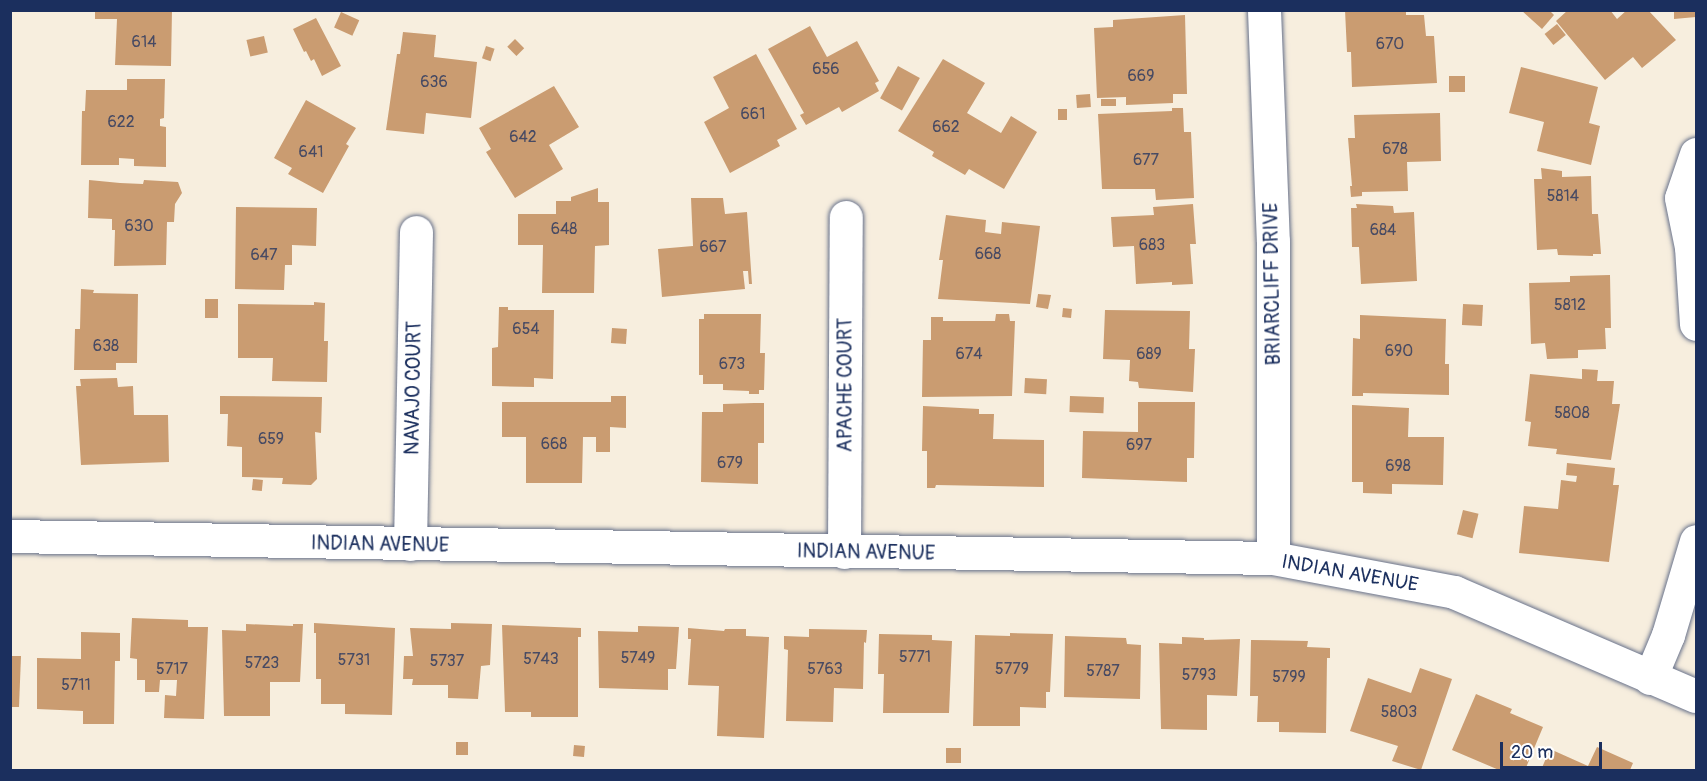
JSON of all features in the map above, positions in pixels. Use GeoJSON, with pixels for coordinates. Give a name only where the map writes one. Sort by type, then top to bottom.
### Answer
{"type":"FeatureCollection","features":[{"type":"Feature","properties":{"kind":"street","name":"BRIARCLIFF DRIVE"},"geometry":{"type":"LineString","coordinates":[[1264,10],[1273,241],[1273,558]]}},
{"type":"Feature","properties":{"kind":"street"},"geometry":{"type":"LineString","coordinates":[[1696,154],[1681,198],[1691,247],[1696,324]]}},
{"type":"Feature","properties":{"kind":"street","name":"APACHE COURT"},"geometry":{"type":"LineString","coordinates":[[844,552],[846,217]]}},
{"type":"Feature","properties":{"kind":"street","name":"NAVAJO COURT"},"geometry":{"type":"LineString","coordinates":[[410,544],[416,232]]}},
{"type":"Feature","properties":{"kind":"street","name":"INDIAN AVENUE"},"geometry":{"type":"LineString","coordinates":[[10,536],[1273,558],[1454,592],[1696,696]]}},
{"type":"Feature","properties":{"kind":"street"},"geometry":{"type":"LineString","coordinates":[[1650,678],[1668,635],[1696,541]]}},
{"type":"Feature","properties":{"kind":"building"},"geometry":{"type":"Polygon","coordinates":[[[95,10],[172,10],[171,66],[115,65],[117,19],[95,19],[95,10]]]}},
{"type":"Feature","properties":{"kind":"building"},"geometry":{"type":"Polygon","coordinates":[[[1345,10],[1406,10],[1406,15],[1424,15],[1426,36],[1434,36],[1437,83],[1352,87],[1351,52],[1347,52],[1345,10]]]}},
{"type":"Feature","properties":{"kind":"building"},"geometry":{"type":"Polygon","coordinates":[[[1521,10],[1549,10],[1554,15],[1542,29],[1521,10]]]}},
{"type":"Feature","properties":{"kind":"building"},"geometry":{"type":"Polygon","coordinates":[[[1568,10],[1610,10],[1617,19],[1627,10],[1648,10],[1676,40],[1642,68],[1633,57],[1605,80],[1556,21],[1568,10]]]}},
{"type":"Feature","properties":{"kind":"building"},"geometry":{"type":"Polygon","coordinates":[[[1674,10],[1696,10],[1696,17],[1674,19],[1674,10]]]}},
{"type":"Feature","properties":{"kind":"building"},"geometry":{"type":"Polygon","coordinates":[[[341,12],[359,20],[352,36],[334,28],[341,12]]]}},
{"type":"Feature","properties":{"kind":"building"},"geometry":{"type":"Polygon","coordinates":[[[1185,15],[1187,94],[1173,94],[1173,103],[1126,105],[1126,97],[1097,98],[1094,28],[1113,27],[1113,20],[1185,15]]]}},
{"type":"Feature","properties":{"kind":"building"},"geometry":{"type":"Polygon","coordinates":[[[316,18],[341,66],[322,76],[314,59],[311,61],[306,51],[304,52],[293,29],[316,18]]]}},
{"type":"Feature","properties":{"kind":"building"},"geometry":{"type":"Polygon","coordinates":[[[1557,24],[1566,35],[1553,45],[1545,34],[1557,24]]]}},
{"type":"Feature","properties":{"kind":"building"},"geometry":{"type":"Polygon","coordinates":[[[810,26],[827,57],[857,41],[879,81],[875,83],[879,91],[842,112],[839,107],[806,125],[800,115],[804,113],[768,49],[810,26]]]}},
{"type":"Feature","properties":{"kind":"building"},"geometry":{"type":"Polygon","coordinates":[[[403,32],[436,35],[434,57],[477,62],[471,118],[426,113],[424,134],[386,130],[397,54],[400,54],[403,32]]]}},
{"type":"Feature","properties":{"kind":"building"},"geometry":{"type":"Polygon","coordinates":[[[264,36],[268,53],[250,57],[246,40],[264,36]]]}},
{"type":"Feature","properties":{"kind":"building"},"geometry":{"type":"Polygon","coordinates":[[[515,39],[524,48],[516,56],[507,47],[515,39]]]}},
{"type":"Feature","properties":{"kind":"building"},"geometry":{"type":"Polygon","coordinates":[[[486,46],[495,49],[491,61],[482,58],[486,46]]]}},
{"type":"Feature","properties":{"kind":"building"},"geometry":{"type":"Polygon","coordinates":[[[756,54],[797,129],[777,140],[780,146],[730,173],[704,122],[729,108],[713,77],[756,54]]]}},
{"type":"Feature","properties":{"kind":"building"},"geometry":{"type":"Polygon","coordinates":[[[943,59],[985,83],[967,113],[1001,133],[1011,116],[1037,132],[1004,189],[969,169],[965,175],[932,156],[934,152],[898,131],[943,59]]]}},
{"type":"Feature","properties":{"kind":"building"},"geometry":{"type":"Polygon","coordinates":[[[898,66],[920,78],[902,110],[880,98],[898,66]]]}},
{"type":"Feature","properties":{"kind":"building"},"geometry":{"type":"Polygon","coordinates":[[[1521,67],[1598,87],[1589,123],[1600,126],[1591,165],[1537,151],[1544,122],[1509,113],[1521,67]]]}},
{"type":"Feature","properties":{"kind":"building"},"geometry":{"type":"Polygon","coordinates":[[[1449,76],[1465,76],[1465,92],[1449,92],[1449,76]]]}},
{"type":"Feature","properties":{"kind":"building"},"geometry":{"type":"Polygon","coordinates":[[[127,79],[165,79],[164,118],[160,119],[160,126],[166,127],[166,167],[134,166],[134,159],[119,158],[119,165],[81,165],[82,111],[85,111],[86,90],[127,90],[127,79]]]}},
{"type":"Feature","properties":{"kind":"building"},"geometry":{"type":"Polygon","coordinates":[[[554,86],[579,127],[549,145],[563,169],[515,198],[486,152],[491,149],[479,128],[554,86]]]}},
{"type":"Feature","properties":{"kind":"building"},"geometry":{"type":"Polygon","coordinates":[[[1090,94],[1091,107],[1077,108],[1076,95],[1090,94]]]}},
{"type":"Feature","properties":{"kind":"building"},"geometry":{"type":"Polygon","coordinates":[[[1101,99],[1116,99],[1116,106],[1101,106],[1101,99]]]}},
{"type":"Feature","properties":{"kind":"building"},"geometry":{"type":"Polygon","coordinates":[[[306,100],[356,128],[346,144],[349,146],[323,193],[288,174],[292,168],[274,158],[306,100]]]}},
{"type":"Feature","properties":{"kind":"building"},"geometry":{"type":"Polygon","coordinates":[[[1172,108],[1183,108],[1184,132],[1191,132],[1194,198],[1156,200],[1155,189],[1102,189],[1098,114],[1172,111],[1172,108]]]}},
{"type":"Feature","properties":{"kind":"building"},"geometry":{"type":"Polygon","coordinates":[[[1058,109],[1067,109],[1067,120],[1058,120],[1058,109]]]}},
{"type":"Feature","properties":{"kind":"building"},"geometry":{"type":"Polygon","coordinates":[[[1440,113],[1441,161],[1407,162],[1408,191],[1362,192],[1362,196],[1351,197],[1348,138],[1355,138],[1354,115],[1440,113]]]}},
{"type":"Feature","properties":{"kind":"building"},"geometry":{"type":"Polygon","coordinates":[[[1541,168],[1562,171],[1562,177],[1591,176],[1592,214],[1598,214],[1601,254],[1593,254],[1593,256],[1558,255],[1557,249],[1537,250],[1534,179],[1542,179],[1541,168]]]}},
{"type":"Feature","properties":{"kind":"building"},"geometry":{"type":"Polygon","coordinates":[[[89,180],[143,184],[144,180],[178,182],[182,193],[175,204],[174,222],[167,222],[166,265],[114,266],[115,230],[112,230],[112,219],[88,218],[89,180]]]}},
{"type":"Feature","properties":{"kind":"building"},"geometry":{"type":"Polygon","coordinates":[[[598,188],[598,202],[609,202],[609,245],[595,246],[594,293],[542,293],[543,245],[518,245],[518,214],[556,214],[556,201],[571,201],[571,197],[598,188]]]}},
{"type":"Feature","properties":{"kind":"building"},"geometry":{"type":"Polygon","coordinates":[[[691,198],[723,198],[725,214],[747,212],[752,284],[749,284],[748,271],[743,271],[745,289],[662,297],[658,249],[693,246],[691,198]]]}},
{"type":"Feature","properties":{"kind":"building"},"geometry":{"type":"Polygon","coordinates":[[[1193,204],[1196,244],[1190,244],[1193,284],[1172,285],[1172,282],[1136,284],[1134,246],[1113,247],[1111,217],[1154,215],[1153,207],[1193,204]]]}},
{"type":"Feature","properties":{"kind":"building"},"geometry":{"type":"Polygon","coordinates":[[[1356,204],[1393,206],[1394,213],[1414,212],[1417,281],[1361,284],[1359,247],[1352,247],[1351,208],[1357,208],[1356,204]]]}},
{"type":"Feature","properties":{"kind":"building"},"geometry":{"type":"Polygon","coordinates":[[[236,207],[317,208],[316,246],[292,245],[292,265],[285,265],[284,290],[235,289],[236,207]]]}},
{"type":"Feature","properties":{"kind":"building"},"geometry":{"type":"Polygon","coordinates":[[[946,215],[986,220],[985,232],[1001,234],[1002,222],[1040,226],[1030,304],[938,299],[943,260],[939,260],[946,215]]]}},
{"type":"Feature","properties":{"kind":"building"},"geometry":{"type":"Polygon","coordinates":[[[1610,275],[1611,328],[1605,328],[1606,349],[1578,350],[1578,358],[1547,359],[1545,343],[1531,344],[1529,283],[1570,282],[1570,276],[1610,275]]]}},
{"type":"Feature","properties":{"kind":"building"},"geometry":{"type":"Polygon","coordinates":[[[81,289],[94,290],[93,293],[138,294],[137,363],[116,363],[116,370],[74,370],[75,329],[80,329],[81,289]]]}},
{"type":"Feature","properties":{"kind":"building"},"geometry":{"type":"Polygon","coordinates":[[[1038,294],[1051,295],[1048,309],[1036,307],[1038,294]]]}},
{"type":"Feature","properties":{"kind":"building"},"geometry":{"type":"Polygon","coordinates":[[[205,299],[218,299],[218,318],[205,318],[205,299]]]}},
{"type":"Feature","properties":{"kind":"building"},"geometry":{"type":"Polygon","coordinates":[[[314,302],[325,303],[324,341],[328,341],[327,382],[272,381],[273,358],[238,358],[238,304],[314,305],[314,302]]]}},
{"type":"Feature","properties":{"kind":"building"},"geometry":{"type":"Polygon","coordinates":[[[1463,304],[1483,305],[1482,326],[1462,325],[1463,304]]]}},
{"type":"Feature","properties":{"kind":"building"},"geometry":{"type":"Polygon","coordinates":[[[499,307],[508,307],[508,310],[554,310],[553,379],[534,378],[534,387],[492,386],[492,348],[498,347],[499,307]]]}},
{"type":"Feature","properties":{"kind":"building"},"geometry":{"type":"Polygon","coordinates":[[[1063,308],[1072,309],[1071,318],[1062,317],[1063,308]]]}},
{"type":"Feature","properties":{"kind":"building"},"geometry":{"type":"Polygon","coordinates":[[[1105,310],[1190,311],[1189,349],[1195,349],[1193,392],[1139,388],[1138,382],[1129,381],[1130,360],[1103,359],[1105,310]]]}},
{"type":"Feature","properties":{"kind":"building"},"geometry":{"type":"Polygon","coordinates":[[[704,314],[761,314],[760,353],[765,353],[764,390],[759,390],[759,394],[749,394],[749,391],[723,390],[723,384],[703,384],[703,375],[699,375],[699,319],[704,319],[704,314]]]}},
{"type":"Feature","properties":{"kind":"building"},"geometry":{"type":"Polygon","coordinates":[[[996,314],[1009,314],[1010,321],[1015,321],[1012,396],[922,397],[923,340],[931,340],[931,317],[943,317],[943,321],[995,321],[996,314]]]}},
{"type":"Feature","properties":{"kind":"building"},"geometry":{"type":"Polygon","coordinates":[[[1360,315],[1446,319],[1445,364],[1449,364],[1449,395],[1363,393],[1363,396],[1352,396],[1353,338],[1360,339],[1360,315]]]}},
{"type":"Feature","properties":{"kind":"building"},"geometry":{"type":"Polygon","coordinates":[[[612,328],[627,329],[626,344],[611,343],[612,328]]]}},
{"type":"Feature","properties":{"kind":"building"},"geometry":{"type":"Polygon","coordinates":[[[1582,369],[1598,370],[1597,381],[1614,381],[1612,404],[1620,404],[1611,460],[1556,454],[1557,449],[1528,446],[1531,422],[1525,421],[1530,374],[1582,379],[1582,369]]]}},
{"type":"Feature","properties":{"kind":"building"},"geometry":{"type":"Polygon","coordinates":[[[117,378],[118,387],[133,386],[134,415],[168,415],[169,462],[81,465],[76,386],[81,386],[80,379],[117,378]]]}},
{"type":"Feature","properties":{"kind":"building"},"geometry":{"type":"Polygon","coordinates":[[[1025,378],[1047,379],[1046,394],[1024,393],[1025,378]]]}},
{"type":"Feature","properties":{"kind":"building"},"geometry":{"type":"Polygon","coordinates":[[[220,396],[322,397],[321,433],[315,432],[317,479],[311,485],[282,484],[283,478],[242,477],[242,447],[227,446],[228,414],[220,414],[220,396]]]}},
{"type":"Feature","properties":{"kind":"building"},"geometry":{"type":"Polygon","coordinates":[[[611,396],[626,396],[626,428],[610,427],[610,452],[596,452],[596,437],[583,437],[582,483],[526,483],[526,437],[502,437],[502,402],[611,402],[611,396]]]}},
{"type":"Feature","properties":{"kind":"building"},"geometry":{"type":"Polygon","coordinates":[[[1070,396],[1104,397],[1103,413],[1069,412],[1070,396]]]}},
{"type":"Feature","properties":{"kind":"building"},"geometry":{"type":"Polygon","coordinates":[[[1138,402],[1195,402],[1194,458],[1187,458],[1187,482],[1082,478],[1083,431],[1138,432],[1138,402]]]}},
{"type":"Feature","properties":{"kind":"building"},"geometry":{"type":"Polygon","coordinates":[[[764,403],[764,443],[758,443],[758,484],[701,482],[702,412],[723,412],[723,404],[764,403]]]}},
{"type":"Feature","properties":{"kind":"building"},"geometry":{"type":"Polygon","coordinates":[[[1352,405],[1409,408],[1408,437],[1444,437],[1443,485],[1392,484],[1392,494],[1363,493],[1363,482],[1352,482],[1352,405]]]}},
{"type":"Feature","properties":{"kind":"building"},"geometry":{"type":"Polygon","coordinates":[[[923,406],[979,409],[979,414],[994,414],[993,439],[1044,440],[1044,487],[936,485],[935,488],[927,488],[927,451],[922,451],[923,406]]]}},
{"type":"Feature","properties":{"kind":"building"},"geometry":{"type":"Polygon","coordinates":[[[1567,463],[1615,468],[1613,485],[1619,485],[1609,562],[1519,553],[1524,506],[1558,509],[1561,480],[1576,482],[1577,476],[1566,475],[1567,463]]]}},
{"type":"Feature","properties":{"kind":"building"},"geometry":{"type":"Polygon","coordinates":[[[253,479],[263,480],[262,491],[252,490],[253,479]]]}},
{"type":"Feature","properties":{"kind":"building"},"geometry":{"type":"Polygon","coordinates":[[[1463,510],[1479,514],[1472,538],[1457,534],[1463,510]]]}},
{"type":"Feature","properties":{"kind":"building"},"geometry":{"type":"Polygon","coordinates":[[[132,618],[188,620],[188,627],[208,627],[204,719],[164,718],[165,695],[176,696],[177,680],[160,680],[159,692],[145,692],[145,680],[137,680],[137,659],[130,658],[132,618]]]}},
{"type":"Feature","properties":{"kind":"building"},"geometry":{"type":"Polygon","coordinates":[[[314,623],[395,628],[392,715],[345,714],[345,704],[321,704],[321,679],[316,679],[314,623]]]}},
{"type":"Feature","properties":{"kind":"building"},"geometry":{"type":"Polygon","coordinates":[[[451,623],[492,624],[490,665],[481,666],[478,699],[448,698],[448,685],[412,685],[413,679],[403,679],[404,656],[413,656],[410,628],[451,629],[451,623]]]}},
{"type":"Feature","properties":{"kind":"building"},"geometry":{"type":"Polygon","coordinates":[[[246,624],[293,626],[293,624],[303,624],[300,682],[270,682],[270,716],[224,716],[222,630],[246,631],[246,624]]]}},
{"type":"Feature","properties":{"kind":"building"},"geometry":{"type":"Polygon","coordinates":[[[502,625],[581,628],[581,637],[578,637],[578,717],[531,717],[531,712],[505,712],[502,625]]]}},
{"type":"Feature","properties":{"kind":"building"},"geometry":{"type":"Polygon","coordinates":[[[638,626],[679,627],[676,669],[668,669],[668,690],[599,688],[598,631],[638,632],[638,626]]]}},
{"type":"Feature","properties":{"kind":"building"},"geometry":{"type":"Polygon","coordinates":[[[688,628],[724,631],[725,629],[746,629],[746,636],[769,637],[764,738],[717,736],[719,686],[688,685],[691,639],[688,639],[688,628]]]}},
{"type":"Feature","properties":{"kind":"building"},"geometry":{"type":"Polygon","coordinates":[[[809,629],[867,630],[866,643],[864,642],[863,689],[834,688],[833,722],[786,721],[788,650],[784,649],[784,636],[809,637],[809,629]]]}},
{"type":"Feature","properties":{"kind":"building"},"geometry":{"type":"Polygon","coordinates":[[[81,632],[120,633],[120,661],[115,661],[114,724],[83,724],[83,711],[37,709],[37,658],[81,659],[81,632]]]}},
{"type":"Feature","properties":{"kind":"building"},"geometry":{"type":"Polygon","coordinates":[[[1010,633],[1053,634],[1050,692],[1046,692],[1046,708],[1020,707],[1020,726],[973,726],[975,635],[1010,636],[1010,633]]]}},
{"type":"Feature","properties":{"kind":"building"},"geometry":{"type":"Polygon","coordinates":[[[879,634],[932,635],[932,640],[952,641],[949,713],[883,713],[884,674],[878,674],[879,634]]]}},
{"type":"Feature","properties":{"kind":"building"},"geometry":{"type":"Polygon","coordinates":[[[1065,636],[1126,638],[1127,644],[1141,645],[1140,699],[1064,697],[1065,636]]]}},
{"type":"Feature","properties":{"kind":"building"},"geometry":{"type":"Polygon","coordinates":[[[1182,637],[1204,638],[1204,640],[1240,639],[1237,696],[1207,695],[1207,730],[1161,729],[1159,643],[1182,644],[1182,637]]]}},
{"type":"Feature","properties":{"kind":"building"},"geometry":{"type":"Polygon","coordinates":[[[1251,640],[1308,641],[1307,647],[1330,648],[1330,658],[1327,658],[1326,733],[1279,732],[1279,722],[1257,722],[1258,696],[1250,696],[1251,640]]]}},
{"type":"Feature","properties":{"kind":"building"},"geometry":{"type":"Polygon","coordinates":[[[10,656],[21,656],[19,707],[10,707],[10,656]]]}},
{"type":"Feature","properties":{"kind":"building"},"geometry":{"type":"Polygon","coordinates":[[[1420,668],[1452,679],[1421,770],[1392,761],[1398,746],[1350,731],[1368,678],[1411,693],[1420,668]]]}},
{"type":"Feature","properties":{"kind":"building"},"geometry":{"type":"Polygon","coordinates":[[[1476,694],[1512,709],[1510,713],[1543,727],[1525,770],[1499,770],[1452,750],[1476,694]]]}},
{"type":"Feature","properties":{"kind":"building"},"geometry":{"type":"Polygon","coordinates":[[[456,742],[468,742],[468,755],[456,755],[456,742]]]}},
{"type":"Feature","properties":{"kind":"building"},"geometry":{"type":"Polygon","coordinates":[[[574,745],[585,746],[584,757],[573,756],[574,745]]]}},
{"type":"Feature","properties":{"kind":"building"},"geometry":{"type":"Polygon","coordinates":[[[1597,747],[1633,763],[1630,770],[1541,770],[1550,749],[1588,766],[1597,747]]]}},
{"type":"Feature","properties":{"kind":"building"},"geometry":{"type":"Polygon","coordinates":[[[946,748],[961,748],[961,763],[946,763],[946,748]]]}}]}
